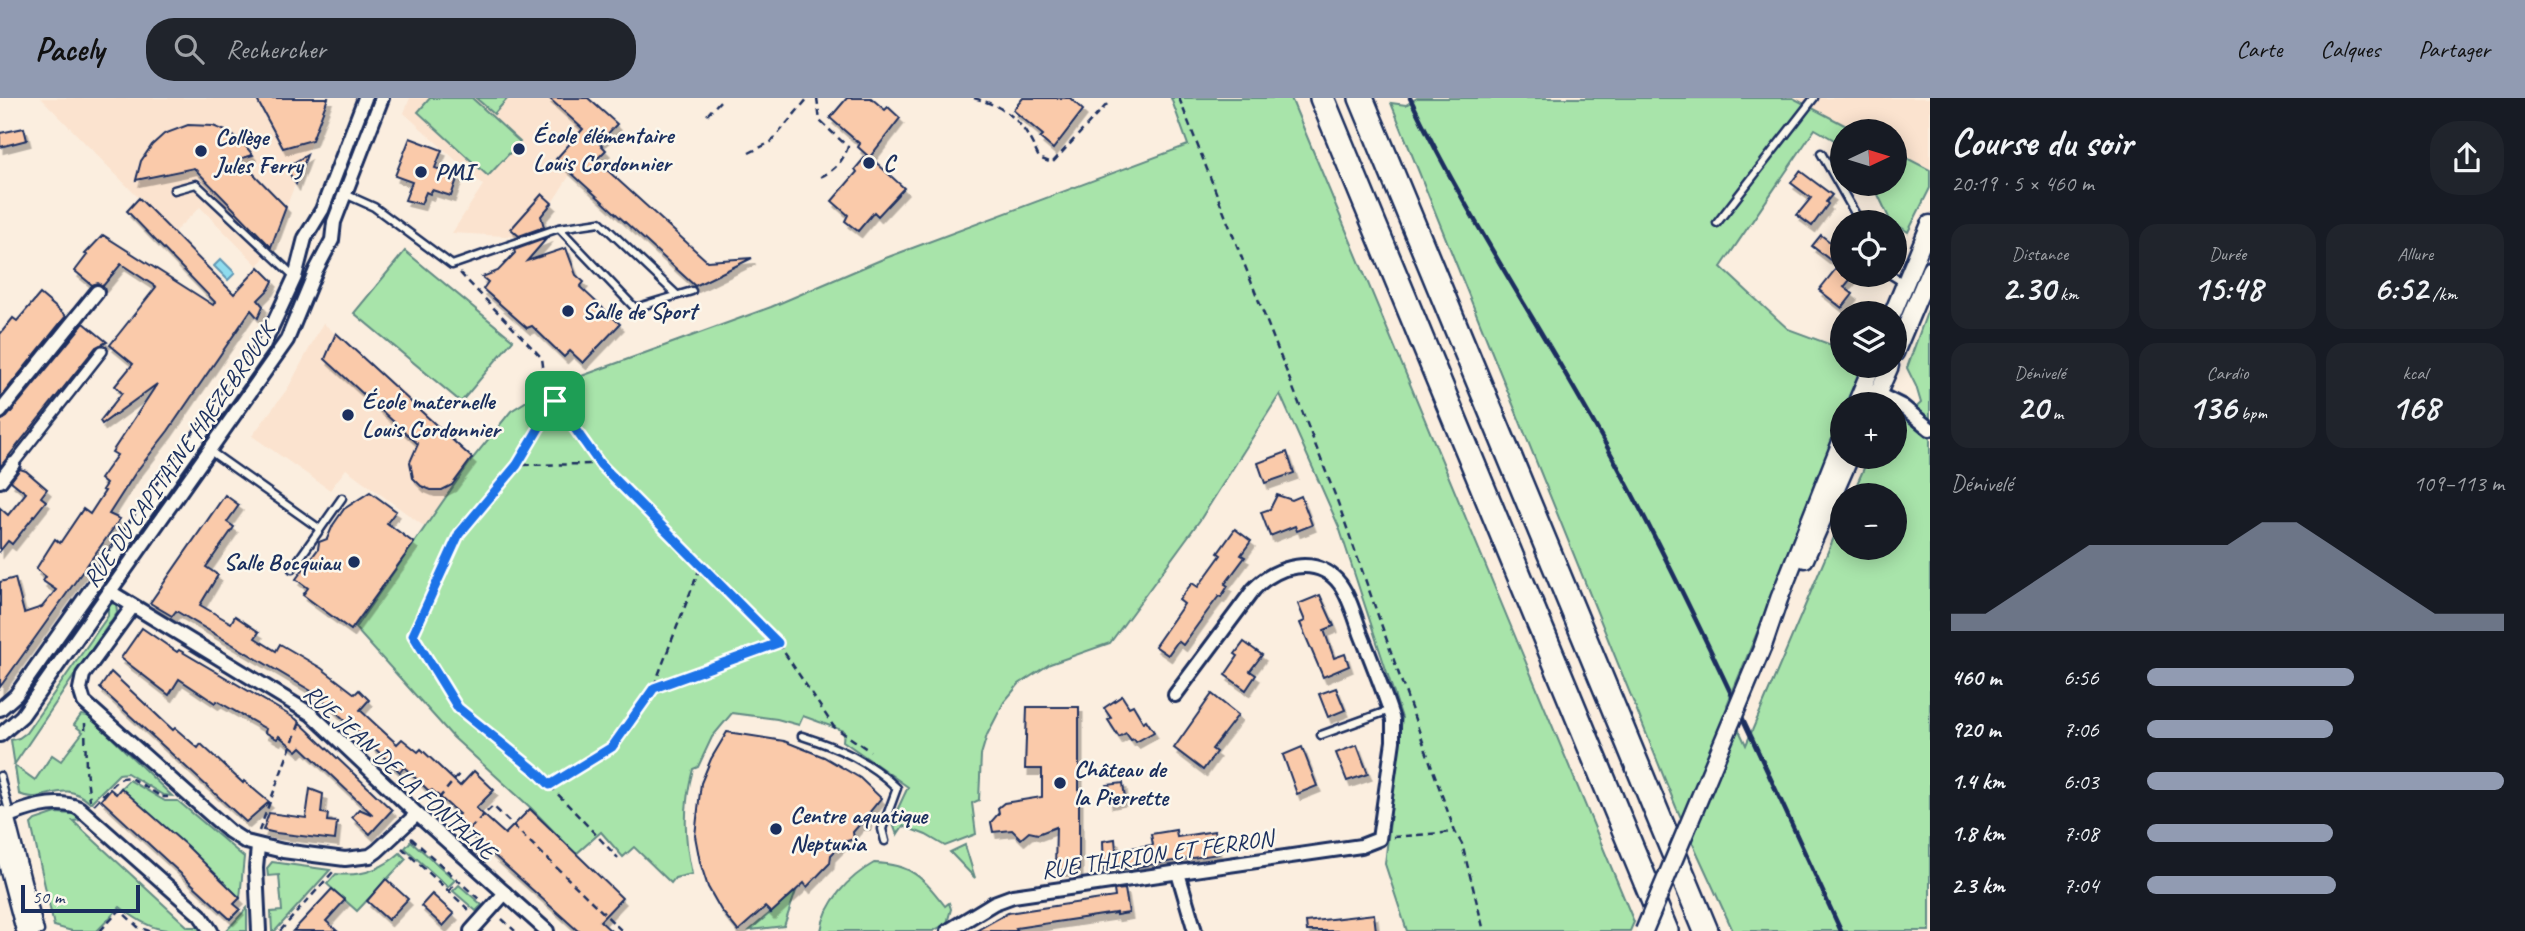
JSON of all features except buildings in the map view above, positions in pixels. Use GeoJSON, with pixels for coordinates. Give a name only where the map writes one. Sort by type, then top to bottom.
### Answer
{"type":"FeatureCollection","features":[{"type":"Feature","properties":{"kind":"highway"},"geometry":{"type":"LineString","coordinates":[[1322,98],[1666,931]]}},
{"type":"Feature","properties":{"kind":"highway"},"geometry":{"type":"LineString","coordinates":[[1361,98],[1706,931]]}},
{"type":"Feature","properties":{"kind":"main road"},"geometry":{"type":"LineString","coordinates":[[4,816],[30,931]]}},
{"type":"Feature","properties":{"kind":"street","name":"RUE DU CAPITAINE HAEZEBROUCK"},"geometry":{"type":"LineString","coordinates":[[0,709],[16,695],[263,346],[295,277],[305,238],[322,210],[365,98]]}},
{"type":"Feature","properties":{"kind":"street","name":"RUE DU CAPITAINE HAEZEBROUCK"},"geometry":{"type":"LineString","coordinates":[[0,735],[22,716],[279,353],[297,318],[316,270],[326,256],[332,240],[334,222],[382,98]]}},
{"type":"Feature","properties":{"kind":"street"},"geometry":{"type":"LineString","coordinates":[[1907,282],[1930,224]]}},
{"type":"Feature","properties":{"kind":"street"},"geometry":{"type":"LineString","coordinates":[[1907,325],[1930,270]]}},
{"type":"Feature","properties":{"kind":"street"},"geometry":{"type":"LineString","coordinates":[[0,412],[97,292]]}},
{"type":"Feature","properties":{"kind":"street"},"geometry":{"type":"LineString","coordinates":[[0,481],[102,351]]}},
{"type":"Feature","properties":{"kind":"street"},"geometry":{"type":"LineString","coordinates":[[1907,410],[1930,429]]}},
{"type":"Feature","properties":{"kind":"street"},"geometry":{"type":"LineString","coordinates":[[1763,646],[1830,469]]}},
{"type":"Feature","properties":{"kind":"street"},"geometry":{"type":"LineString","coordinates":[[1644,931],[1763,646],[1845,469]]}},
{"type":"Feature","properties":{"kind":"street"},"geometry":{"type":"LineString","coordinates":[[1175,695],[1261,582],[1282,570],[1307,566],[1327,573],[1343,589],[1393,720],[1393,740],[1379,839]]}},
{"type":"Feature","properties":{"kind":"street","name":"RUE JEAN DE LA FONTAINE"},"geometry":{"type":"LineString","coordinates":[[109,591],[304,709],[419,817],[547,931]]}},
{"type":"Feature","properties":{"kind":"street"},"geometry":{"type":"LineString","coordinates":[[133,606],[83,676],[80,689],[84,702],[229,831],[256,846],[345,859],[370,856],[404,825],[419,817]]}},
{"type":"Feature","properties":{"kind":"street"},"geometry":{"type":"LineString","coordinates":[[4,816],[51,804],[70,804],[79,808],[200,915],[211,931]]}},
{"type":"Feature","properties":{"kind":"street","name":"RUE THIRION ET FERRON"},"geometry":{"type":"LineString","coordinates":[[948,931],[982,909],[1004,899],[1361,846],[1379,839]]}},
{"type":"Feature","properties":{"kind":"street"},"geometry":{"type":"LineString","coordinates":[[256,846],[259,931]]}},
{"type":"Feature","properties":{"kind":"street"},"geometry":{"type":"LineString","coordinates":[[1178,873],[1195,931]]}},
{"type":"Feature","properties":{"kind":"street"},"geometry":{"type":"LineString","coordinates":[[471,931],[488,907],[505,893]]}},
{"type":"Feature","properties":{"kind":"lane"},"geometry":{"type":"LineString","coordinates":[[1717,223],[1814,98]]}},
{"type":"Feature","properties":{"kind":"lane"},"geometry":{"type":"LineString","coordinates":[[1821,153],[1853,210]]}},
{"type":"Feature","properties":{"kind":"lane"},"geometry":{"type":"LineString","coordinates":[[174,190],[196,184],[295,277]]}},
{"type":"Feature","properties":{"kind":"lane"},"geometry":{"type":"LineString","coordinates":[[345,194],[374,207],[452,265],[559,228],[600,222],[677,295]]}},
{"type":"Feature","properties":{"kind":"lane"},"geometry":{"type":"LineString","coordinates":[[559,228],[635,308],[692,291]]}},
{"type":"Feature","properties":{"kind":"lane"},"geometry":{"type":"LineString","coordinates":[[1907,284],[1922,291]]}},
{"type":"Feature","properties":{"kind":"lane"},"geometry":{"type":"LineString","coordinates":[[280,311],[297,318]]}},
{"type":"Feature","properties":{"kind":"lane"},"geometry":{"type":"LineString","coordinates":[[209,451],[320,529]]}},
{"type":"Feature","properties":{"kind":"lane"},"geometry":{"type":"LineString","coordinates":[[292,569],[342,498]]}},
{"type":"Feature","properties":{"kind":"lane"},"geometry":{"type":"LineString","coordinates":[[1321,735],[1390,709]]}},
{"type":"Feature","properties":{"kind":"lane"},"geometry":{"type":"LineString","coordinates":[[802,736],[842,749],[860,759],[884,775],[897,789],[882,829],[885,841]]}},
{"type":"Feature","properties":{"kind":"lane"},"geometry":{"type":"LineString","coordinates":[[0,776],[4,816],[40,931]]}},
{"type":"Feature","properties":{"kind":"lane"},"geometry":{"type":"LineString","coordinates":[[0,856],[20,931]]}},
{"type":"Feature","properties":{"kind":"path"},"geometry":{"type":"LineString","coordinates":[[707,115],[723,98]]}},
{"type":"Feature","properties":{"kind":"path"},"geometry":{"type":"LineString","coordinates":[[749,153],[771,142],[808,98]]}},
{"type":"Feature","properties":{"kind":"path"},"geometry":{"type":"LineString","coordinates":[[817,98],[821,121],[848,147],[843,160],[831,173],[818,178]]}},
{"type":"Feature","properties":{"kind":"path"},"geometry":{"type":"LineString","coordinates":[[974,98],[996,105],[1021,124],[1028,132],[1039,158],[1052,163],[1110,101]]}},
{"type":"Feature","properties":{"kind":"path"},"geometry":{"type":"LineString","coordinates":[[1179,98],[1337,500],[1455,832],[1462,844],[1484,931]]}},
{"type":"Feature","properties":{"kind":"path"},"geometry":{"type":"LineString","coordinates":[[452,265],[542,358],[546,389],[600,464],[778,643],[834,727],[879,758]]}},
{"type":"Feature","properties":{"kind":"path"},"geometry":{"type":"LineString","coordinates":[[555,401],[517,465],[459,534],[413,635],[458,708],[537,772],[618,858]]}},
{"type":"Feature","properties":{"kind":"path"},"geometry":{"type":"LineString","coordinates":[[517,465],[600,464]]}},
{"type":"Feature","properties":{"kind":"path"},"geometry":{"type":"LineString","coordinates":[[550,785],[612,747],[654,688],[701,565]]}},
{"type":"Feature","properties":{"kind":"path"},"geometry":{"type":"LineString","coordinates":[[654,688],[778,643]]}},
{"type":"Feature","properties":{"kind":"path"},"geometry":{"type":"LineString","coordinates":[[84,702],[90,807]]}},
{"type":"Feature","properties":{"kind":"path"},"geometry":{"type":"LineString","coordinates":[[256,846],[304,709]]}},
{"type":"Feature","properties":{"kind":"path"},"geometry":{"type":"LineString","coordinates":[[419,817],[460,773]]}},
{"type":"Feature","properties":{"kind":"path"},"geometry":{"type":"LineString","coordinates":[[90,807],[120,777],[127,776],[162,797],[170,797]]}},
{"type":"Feature","properties":{"kind":"path"},"geometry":{"type":"LineString","coordinates":[[85,802],[90,807]]}},
{"type":"Feature","properties":{"kind":"path"},"geometry":{"type":"LineString","coordinates":[[452,846],[493,806],[622,931]]}},
{"type":"Feature","properties":{"kind":"path"},"geometry":{"type":"LineString","coordinates":[[404,825],[413,834],[411,838],[515,931]]}},
{"type":"Feature","properties":{"kind":"path"},"geometry":{"type":"LineString","coordinates":[[1379,839],[1455,832]]}},
{"type":"Feature","properties":{"kind":"path"},"geometry":{"type":"LineString","coordinates":[[401,848],[476,916],[488,907]]}},
{"type":"Feature","properties":{"kind":"path"},"geometry":{"type":"LineString","coordinates":[[280,931],[345,859]]}},
{"type":"Feature","properties":{"kind":"path"},"geometry":{"type":"LineString","coordinates":[[449,891],[458,880]]}},
{"type":"Feature","properties":{"kind":"path"},"geometry":{"type":"LineString","coordinates":[[100,931],[120,910],[138,927],[149,931]]}},
{"type":"Feature","properties":{"kind":"shaded area","name":"Collège Jules Ferry"},"geometry":{"type":"Polygon","coordinates":[[[41,98],[328,98],[271,247],[258,266],[200,207],[173,233],[41,98]]]}},
{"type":"Feature","properties":{"kind":"shaded area","name":"École élémentaire Louis Cordonnier"},"geometry":{"type":"Polygon","coordinates":[[[410,98],[590,98],[617,124],[571,173],[552,203],[521,237],[452,233],[483,185],[404,113],[410,98]]]}},
{"type":"Feature","properties":{"kind":"shaded area"},"geometry":{"type":"Polygon","coordinates":[[[1793,98],[1930,98],[1930,170],[1908,159],[1908,119],[1833,119],[1793,98]]]}},
{"type":"Feature","properties":{"kind":"shaded area","name":"École maternelle Louis Cordonnier"},"geometry":{"type":"Polygon","coordinates":[[[323,323],[406,394],[473,458],[425,527],[346,469],[330,490],[252,436],[288,388],[323,323]]]}},
{"type":"Feature","properties":{"kind":"green space"},"geometry":{"type":"Polygon","coordinates":[[[430,98],[472,98],[520,142],[488,176],[418,112],[430,98]]]}},
{"type":"Feature","properties":{"kind":"green space"},"geometry":{"type":"Polygon","coordinates":[[[476,98],[508,98],[494,114],[476,98]]]}},
{"type":"Feature","properties":{"kind":"green space"},"geometry":{"type":"Polygon","coordinates":[[[1171,98],[1291,98],[1634,922],[1630,931],[1407,931],[1385,864],[1402,718],[1339,527],[1280,394],[1200,520],[1110,643],[1050,664],[1019,684],[1004,702],[987,735],[981,755],[979,800],[972,803],[976,834],[945,846],[903,826],[897,835],[892,821],[908,787],[843,741],[844,731],[803,716],[799,725],[732,713],[712,737],[698,767],[693,769],[686,822],[692,874],[675,878],[671,883],[634,847],[623,857],[601,832],[576,854],[531,808],[453,737],[355,628],[473,458],[511,411],[546,389],[771,307],[883,259],[1188,145],[1171,98]]]}},
{"type":"Feature","properties":{"kind":"green space"},"geometry":{"type":"Polygon","coordinates":[[[1417,98],[1793,98],[1833,119],[1830,119],[1830,138],[1815,129],[1721,267],[1788,329],[1830,345],[1830,378],[1863,378],[1857,392],[1830,392],[1830,456],[1727,705],[1746,745],[1830,547],[1830,560],[1907,560],[1907,483],[1857,483],[1864,469],[1907,469],[1907,416],[1921,403],[1907,368],[1930,304],[1930,931],[1733,931],[1676,807],[1391,103],[1406,105],[1417,98]]]}},
{"type":"Feature","properties":{"kind":"green space"},"geometry":{"type":"Polygon","coordinates":[[[1908,159],[1930,170],[1930,188],[1908,232],[1907,210],[1885,210],[1879,196],[1908,196],[1908,159]]]}},
{"type":"Feature","properties":{"kind":"green space"},"geometry":{"type":"Polygon","coordinates":[[[405,251],[513,340],[461,402],[354,313],[405,251]]]}},
{"type":"Feature","properties":{"kind":"green space"},"geometry":{"type":"Polygon","coordinates":[[[116,603],[117,612],[15,764],[11,740],[26,733],[108,616],[111,604],[116,603]]]}},
{"type":"Feature","properties":{"kind":"green space"},"geometry":{"type":"Polygon","coordinates":[[[81,715],[89,716],[172,796],[163,795],[127,773],[119,774],[90,803],[80,795],[62,791],[29,797],[19,794],[15,766],[35,780],[52,755],[61,761],[83,732],[74,725],[81,715]]]}},
{"type":"Feature","properties":{"kind":"green space"},"geometry":{"type":"Polygon","coordinates":[[[129,780],[165,801],[178,801],[244,857],[240,898],[121,788],[129,780]]]}},
{"type":"Feature","properties":{"kind":"green space"},"geometry":{"type":"Polygon","coordinates":[[[56,813],[73,814],[81,820],[73,821],[188,927],[198,927],[200,931],[157,928],[140,921],[120,907],[97,931],[72,931],[54,926],[31,824],[56,813]]]}},
{"type":"Feature","properties":{"kind":"green space"},"geometry":{"type":"Polygon","coordinates":[[[411,841],[455,880],[448,887],[405,848],[411,841]]]}},
{"type":"Feature","properties":{"kind":"green space"},"geometry":{"type":"Polygon","coordinates":[[[965,845],[975,878],[950,852],[965,845]]]}},
{"type":"Feature","properties":{"kind":"green space"},"geometry":{"type":"Polygon","coordinates":[[[400,853],[406,859],[357,911],[327,884],[336,874],[370,871],[386,864],[400,853]]]}},
{"type":"Feature","properties":{"kind":"green space"},"geometry":{"type":"Polygon","coordinates":[[[272,862],[330,870],[275,931],[272,931],[271,912],[282,911],[279,875],[268,876],[267,868],[272,862]]]}},
{"type":"Feature","properties":{"kind":"green space"},"geometry":{"type":"Polygon","coordinates":[[[874,863],[898,866],[916,874],[945,906],[949,903],[951,909],[947,923],[933,931],[821,931],[827,910],[840,891],[856,875],[874,863]]]}},
{"type":"Feature","properties":{"kind":"green space"},"geometry":{"type":"Polygon","coordinates":[[[459,885],[482,905],[476,911],[453,891],[459,885]]]}},
{"type":"Feature","properties":{"kind":"green space"},"geometry":{"type":"Polygon","coordinates":[[[796,891],[784,926],[750,930],[796,891]]]}},
{"type":"Feature","properties":{"kind":"green space"},"geometry":{"type":"Polygon","coordinates":[[[247,908],[247,931],[226,931],[247,908]]]}},
{"type":"Feature","properties":{"kind":"water"},"geometry":{"type":"Polygon","coordinates":[[[221,259],[235,273],[228,280],[214,266],[221,259]]]}},
{"type":"Feature","properties":{"kind":"railway"},"geometry":{"type":"LineString","coordinates":[[1410,98],[1459,192],[1593,421],[1648,524],[1733,698],[1841,931]]}},
{"type":"Feature","properties":{"kind":"place","name":"École élémentaire Louis Cordonnier"},"geometry":{"type":"Point","coordinates":[519,149]}},
{"type":"Feature","properties":{"kind":"place","name":"Collège Jules Ferry"},"geometry":{"type":"Point","coordinates":[201,151]}},
{"type":"Feature","properties":{"kind":"place","name":"C"},"geometry":{"type":"Point","coordinates":[869,163]}},
{"type":"Feature","properties":{"kind":"place","name":"PMI"},"geometry":{"type":"Point","coordinates":[421,172]}},
{"type":"Feature","properties":{"kind":"place","name":"Salle de Sport"},"geometry":{"type":"Point","coordinates":[568,311]}},
{"type":"Feature","properties":{"kind":"place","name":"École maternelle Louis Cordonnier"},"geometry":{"type":"Point","coordinates":[348,415]}},
{"type":"Feature","properties":{"kind":"place","name":"Salle Bocquiau"},"geometry":{"type":"Point","coordinates":[354,562]}},
{"type":"Feature","properties":{"kind":"place","name":"Château de la Pierrette"},"geometry":{"type":"Point","coordinates":[1060,783]}},
{"type":"Feature","properties":{"kind":"place","name":"Centre aquatique Neptunia"},"geometry":{"type":"Point","coordinates":[776,829]}},
{"type":"Feature","properties":{"kind":"route"},"geometry":{"type":"LineString","coordinates":[[555,401],[600,464],[778,643],[654,688],[612,747],[550,785],[458,708],[413,635],[459,534],[517,465],[555,401]]}}]}
